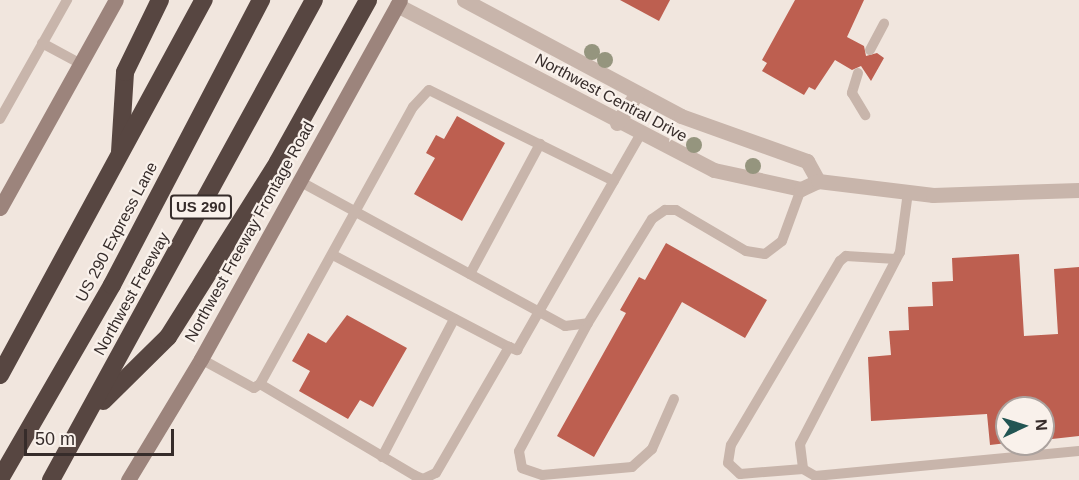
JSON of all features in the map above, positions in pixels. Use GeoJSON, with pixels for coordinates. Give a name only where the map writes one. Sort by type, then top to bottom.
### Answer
{"type":"FeatureCollection","features":[{"type":"Feature","properties":{"kind":"highway"},"geometry":{"type":"LineString","coordinates":[[120,157],[125,72],[160,0]]}},
{"type":"Feature","properties":{"kind":"highway"},"geometry":{"type":"LineString","coordinates":[[0,375],[204,0]]}},
{"type":"Feature","properties":{"kind":"highway","name":"US 290 Express Lane"},"geometry":{"type":"LineString","coordinates":[[0,479],[112,285],[261,0]]}},
{"type":"Feature","properties":{"kind":"highway","name":"Northwest Freeway"},"geometry":{"type":"LineString","coordinates":[[51,480],[314,0]]}},
{"type":"Feature","properties":{"kind":"highway"},"geometry":{"type":"LineString","coordinates":[[88,414],[168,337],[278,162],[369,0]]}},
{"type":"Feature","properties":{"kind":"main road"},"geometry":{"type":"LineString","coordinates":[[0,207],[116,0]]}},
{"type":"Feature","properties":{"kind":"main road","name":"Northwest Freeway Frontage Road"},"geometry":{"type":"LineString","coordinates":[[128,480],[201,359],[398,3]]}},
{"type":"Feature","properties":{"kind":"street","name":"Northwest Central Drive"},"geometry":{"type":"LineString","coordinates":[[464,0],[681,116],[807,162],[818,181]]}},
{"type":"Feature","properties":{"kind":"street","name":"Northwest Central Drive"},"geometry":{"type":"LineString","coordinates":[[398,3],[617,123],[714,170],[801,189]]}},
{"type":"Feature","properties":{"kind":"street"},"geometry":{"type":"LineString","coordinates":[[617,123],[637,93]]}},
{"type":"Feature","properties":{"kind":"street"},"geometry":{"type":"LineString","coordinates":[[801,189],[818,181],[908,192],[1079,190]]}},
{"type":"Feature","properties":{"kind":"lane"},"geometry":{"type":"LineString","coordinates":[[0,119],[67,0]]}},
{"type":"Feature","properties":{"kind":"lane"},"geometry":{"type":"LineString","coordinates":[[870,50],[884,24]]}},
{"type":"Feature","properties":{"kind":"lane"},"geometry":{"type":"LineString","coordinates":[[42,43],[81,64]]}},
{"type":"Feature","properties":{"kind":"lane"},"geometry":{"type":"LineString","coordinates":[[858,73],[852,93],[866,115]]}},
{"type":"Feature","properties":{"kind":"lane"},"geometry":{"type":"LineString","coordinates":[[201,359],[254,388],[260,384],[413,107],[429,90],[614,182]]}},
{"type":"Feature","properties":{"kind":"lane"},"geometry":{"type":"LineString","coordinates":[[333,255],[518,350],[640,135]]}},
{"type":"Feature","properties":{"kind":"lane"},"geometry":{"type":"LineString","coordinates":[[470,274],[540,144]]}},
{"type":"Feature","properties":{"kind":"lane"},"geometry":{"type":"LineString","coordinates":[[301,182],[565,326],[588,323]]}},
{"type":"Feature","properties":{"kind":"lane"},"geometry":{"type":"LineString","coordinates":[[674,399],[652,449],[632,467],[542,475],[522,468],[519,451],[632,246],[652,219],[665,210],[676,210],[746,251],[765,254],[782,241],[801,189]]}},
{"type":"Feature","properties":{"kind":"lane"},"geometry":{"type":"LineString","coordinates":[[804,469],[800,444],[896,259],[908,192]]}},
{"type":"Feature","properties":{"kind":"lane"},"geometry":{"type":"LineString","coordinates":[[896,259],[846,256],[840,261],[730,446],[728,464],[740,474],[804,469],[815,476],[1079,451]]}},
{"type":"Feature","properties":{"kind":"lane"},"geometry":{"type":"LineString","coordinates":[[382,457],[454,319]]}},
{"type":"Feature","properties":{"kind":"lane"},"geometry":{"type":"LineString","coordinates":[[260,384],[423,480],[436,473],[509,347]]}},
{"type":"Feature","properties":{"kind":"building"},"geometry":{"type":"Polygon","coordinates":[[[620,0],[670,0],[659,21],[620,0]]]}},
{"type":"Feature","properties":{"kind":"building"},"geometry":{"type":"Polygon","coordinates":[[[795,0],[864,0],[847,37],[864,46],[866,56],[877,53],[884,58],[871,81],[861,66],[852,70],[835,60],[815,90],[809,87],[804,95],[762,71],[767,63],[762,60],[795,0]]]}},
{"type":"Feature","properties":{"kind":"building"},"geometry":{"type":"Polygon","coordinates":[[[457,116],[505,143],[462,221],[414,194],[435,158],[426,153],[436,135],[444,139],[457,116]]]}},
{"type":"Feature","properties":{"kind":"building"},"geometry":{"type":"Polygon","coordinates":[[[666,243],[767,300],[745,338],[682,302],[594,457],[557,436],[626,313],[620,310],[639,277],[645,280],[666,243]]]}},
{"type":"Feature","properties":{"kind":"building"},"geometry":{"type":"Polygon","coordinates":[[[1019,254],[1024,336],[1058,334],[1054,269],[1079,267],[1079,436],[1055,439],[1055,396],[995,396],[995,444],[990,445],[987,414],[871,421],[868,357],[891,355],[889,331],[909,330],[908,307],[933,306],[932,282],[953,281],[952,258],[1019,254]]]}},
{"type":"Feature","properties":{"kind":"building"},"geometry":{"type":"Polygon","coordinates":[[[347,315],[407,348],[373,407],[360,400],[348,419],[299,391],[310,371],[292,361],[308,333],[326,343],[347,315]]]}}]}
